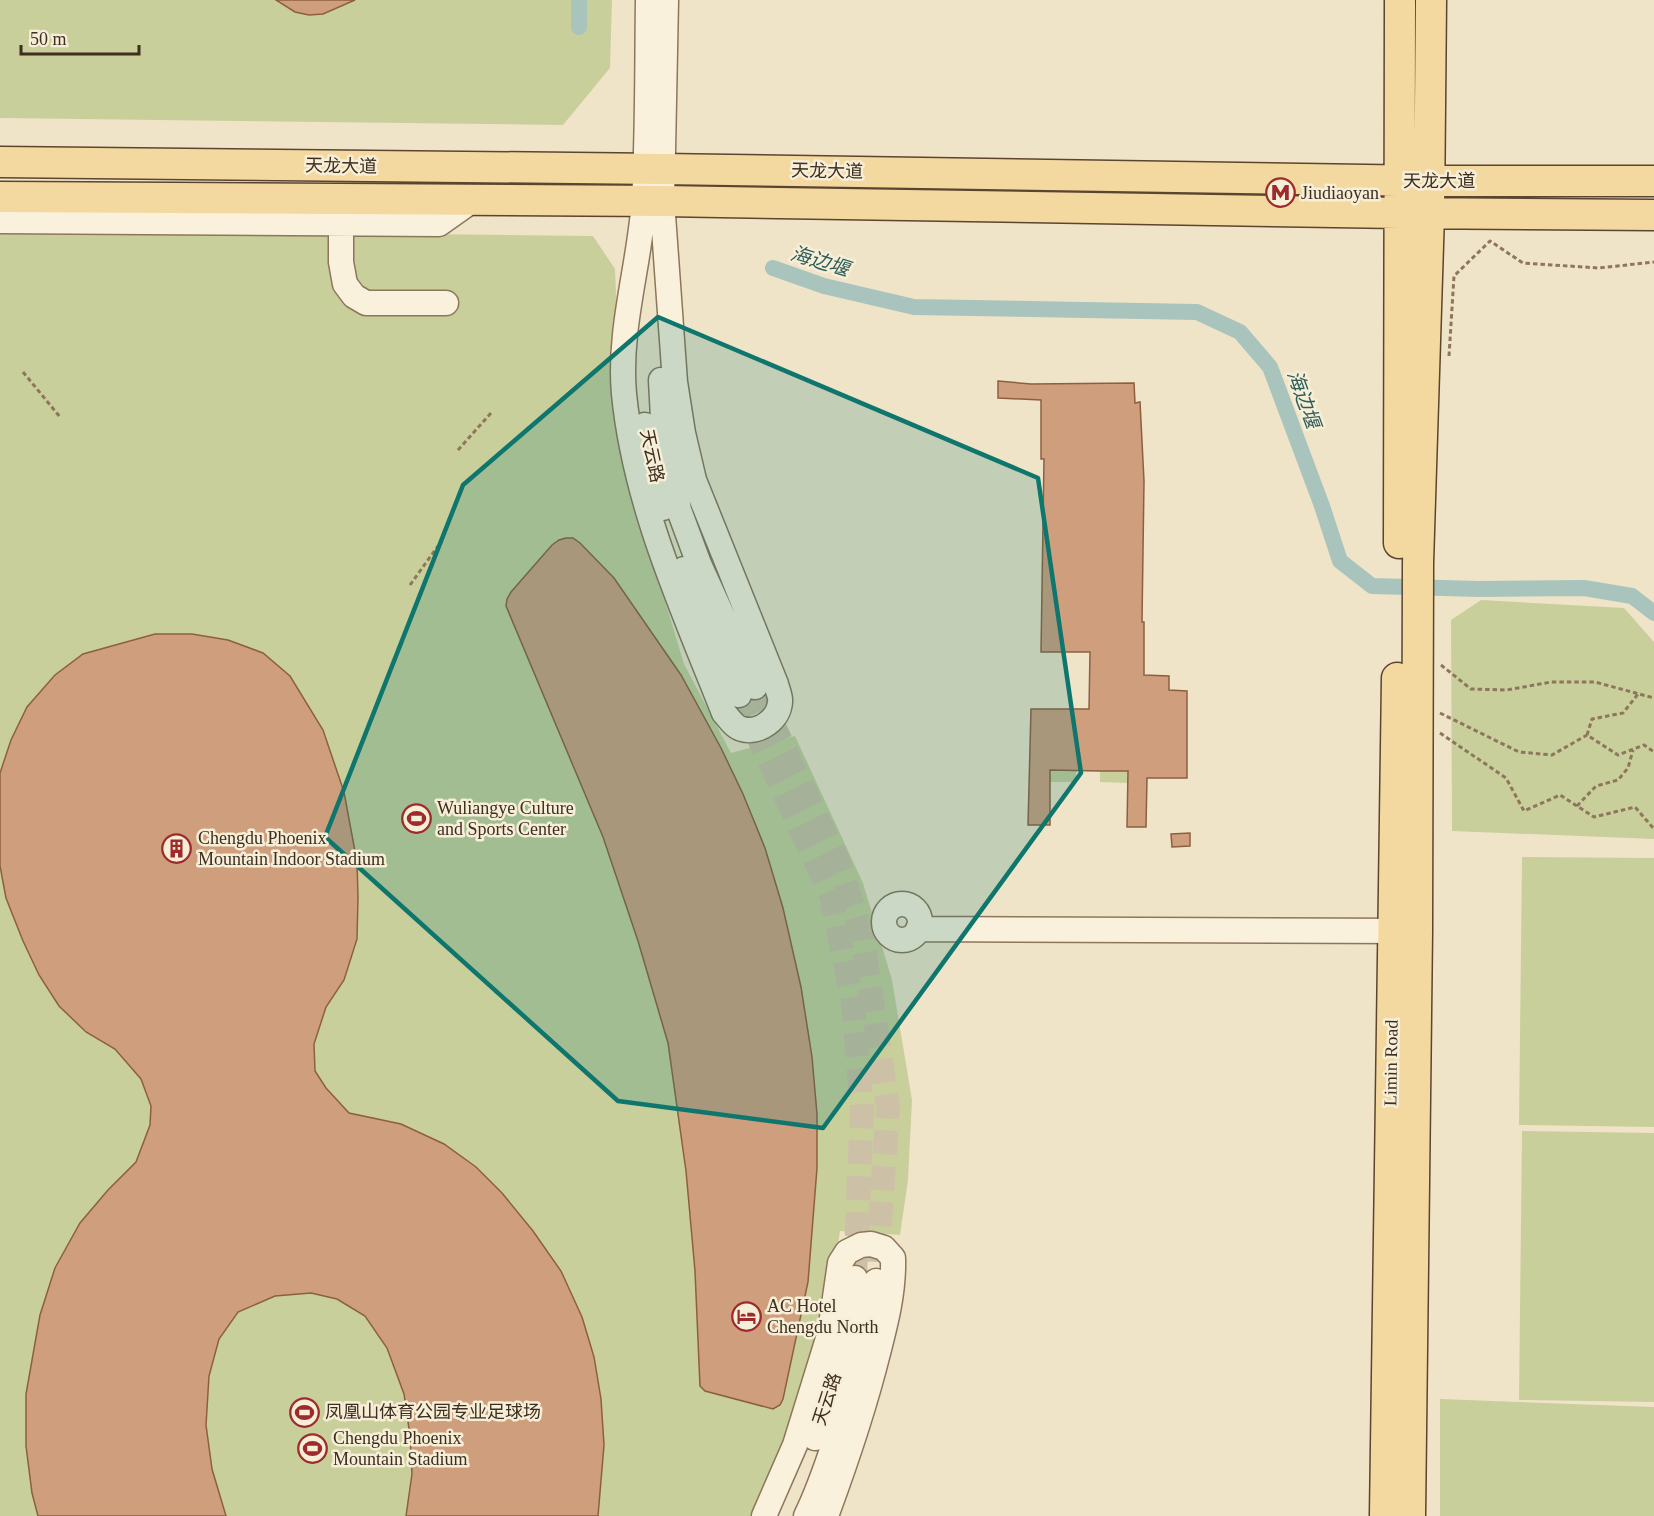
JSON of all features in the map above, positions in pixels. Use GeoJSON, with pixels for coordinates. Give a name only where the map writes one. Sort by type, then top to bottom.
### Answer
{"type":"FeatureCollection","features":[{"type":"Feature","properties":{"kind":"main road"},"geometry":{"type":"LineString","coordinates":[[1400,0],[1399,213],[1408,562]]}},
{"type":"Feature","properties":{"kind":"main road"},"geometry":{"type":"LineString","coordinates":[[1408,562],[1429,213],[1431,0]]}},
{"type":"Feature","properties":{"kind":"main road","name":"天龙大道"},"geometry":{"type":"LineString","coordinates":[[0,162],[654,169],[1399,181],[1654,181]]}},
{"type":"Feature","properties":{"kind":"main road","name":"天龙大道"},"geometry":{"type":"LineString","coordinates":[[0,198],[653,201],[1654,215]]}},
{"type":"Feature","properties":{"kind":"main road","name":"Limin Road"},"geometry":{"type":"LineString","coordinates":[[1408,562],[1405,924],[1410,1516]]}},
{"type":"Feature","properties":{"kind":"main road","name":"Limin Road"},"geometry":{"type":"LineString","coordinates":[[1385,1516],[1405,924]]}},
{"type":"Feature","properties":{"kind":"street"},"geometry":{"type":"LineString","coordinates":[[648,0],[654,169]]}},
{"type":"Feature","properties":{"kind":"street"},"geometry":{"type":"LineString","coordinates":[[653,201],[624,347],[624,392],[634,463],[656,543],[724,713],[742,729],[761,728],[776,717],[781,701],[694,480],[683,433],[675,382],[653,201],[666,0]]}},
{"type":"Feature","properties":{"kind":"street"},"geometry":{"type":"LineString","coordinates":[[0,221],[439,224],[474,200]]}},
{"type":"Feature","properties":{"kind":"street","name":"天云路"},"geometry":{"type":"LineString","coordinates":[[653,201],[640,392],[650,454],[673,544],[747,691]]}},
{"type":"Feature","properties":{"kind":"street"},"geometry":{"type":"LineString","coordinates":[[341,223],[341,262],[345,284],[354,296],[366,303],[446,303]]}},
{"type":"Feature","properties":{"kind":"street"},"geometry":{"type":"LineString","coordinates":[[918,924],[1405,924]]}},
{"type":"Feature","properties":{"kind":"street"},"geometry":{"type":"LineString","coordinates":[[764,1516],[795,1445],[830,1332],[840,1263],[847,1252],[861,1245],[871,1244],[884,1248],[893,1258],[894,1280],[865,1407],[826,1516]]}},
{"type":"Feature","properties":{"kind":"street","name":"天云路"},"geometry":{"type":"LineString","coordinates":[[782,1516],[813,1442],[865,1280],[870,1321],[849,1398],[819,1489],[806,1516]]}},
{"type":"Feature","properties":{"kind":"path"},"geometry":{"type":"LineString","coordinates":[[1449,356],[1454,276],[1491,241],[1523,263],[1599,268],[1654,262]]}},
{"type":"Feature","properties":{"kind":"path"},"geometry":{"type":"LineString","coordinates":[[23,372],[60,417]]}},
{"type":"Feature","properties":{"kind":"path"},"geometry":{"type":"LineString","coordinates":[[458,450],[491,413]]}},
{"type":"Feature","properties":{"kind":"path"},"geometry":{"type":"LineString","coordinates":[[410,585],[438,546]]}},
{"type":"Feature","properties":{"kind":"path"},"geometry":{"type":"LineString","coordinates":[[1440,664],[1471,689],[1507,690],[1551,682],[1595,682],[1654,698]]}},
{"type":"Feature","properties":{"kind":"path"},"geometry":{"type":"LineString","coordinates":[[1440,713],[1519,753],[1552,755],[1587,735],[1592,719],[1623,713],[1639,693]]}},
{"type":"Feature","properties":{"kind":"path"},"geometry":{"type":"LineString","coordinates":[[1440,733],[1506,778],[1524,811],[1560,795],[1594,817],[1635,807],[1654,829]]}},
{"type":"Feature","properties":{"kind":"path"},"geometry":{"type":"LineString","coordinates":[[1587,735],[1618,755],[1644,745],[1654,752]]}},
{"type":"Feature","properties":{"kind":"path"},"geometry":{"type":"LineString","coordinates":[[1577,806],[1596,786],[1618,780],[1628,768],[1633,749]]}},
{"type":"Feature","properties":{"kind":"highlighted area"},"geometry":{"type":"Polygon","coordinates":[[[658,317],[1038,478],[1081,773],[823,1128],[618,1101],[325,837],[463,485],[658,317]]]}},
{"type":"Feature","properties":{"kind":"green space"},"geometry":{"type":"Polygon","coordinates":[[[0,0],[612,0],[610,68],[563,125],[0,118],[0,0]]]}},
{"type":"Feature","properties":{"kind":"green space","name":"Wuliangye Culture and Sports Center"},"geometry":{"type":"Polygon","coordinates":[[[0,229],[593,236],[615,269],[623,461],[684,664],[731,753],[795,736],[863,883],[892,980],[912,1100],[908,1180],[900,1235],[840,1231],[812,1379],[753,1516],[0,1516],[0,229]]]}},
{"type":"Feature","properties":{"kind":"green space"},"geometry":{"type":"Polygon","coordinates":[[[1481,600],[1624,608],[1654,642],[1654,839],[1452,831],[1451,620],[1481,600]]]}},
{"type":"Feature","properties":{"kind":"green space"},"geometry":{"type":"Polygon","coordinates":[[[1050,770],[1076,770],[1076,782],[1050,782],[1050,770]]]}},
{"type":"Feature","properties":{"kind":"green space"},"geometry":{"type":"Polygon","coordinates":[[[1100,771],[1128,771],[1128,783],[1100,782],[1100,771]]]}},
{"type":"Feature","properties":{"kind":"green space"},"geometry":{"type":"Polygon","coordinates":[[[1522,857],[1654,858],[1654,1127],[1519,1125],[1522,857]]]}},
{"type":"Feature","properties":{"kind":"green space"},"geometry":{"type":"Polygon","coordinates":[[[1522,1131],[1654,1133],[1654,1402],[1519,1400],[1522,1131]]]}},
{"type":"Feature","properties":{"kind":"green space"},"geometry":{"type":"Polygon","coordinates":[[[1440,1399],[1654,1407],[1654,1516],[1440,1516],[1440,1399]]]}},
{"type":"Feature","properties":{"kind":"building"},"geometry":{"type":"Polygon","coordinates":[[[276,0],[355,0],[323,14],[309,15],[295,12],[276,0]]]}},
{"type":"Feature","properties":{"kind":"building"},"geometry":{"type":"Polygon","coordinates":[[[998,381],[1031,384],[1134,383],[1135,403],[1140,402],[1144,481],[1142,622],[1144,622],[1144,675],[1169,676],[1169,690],[1187,691],[1187,778],[1147,778],[1146,827],[1127,827],[1128,771],[1050,770],[1050,825],[1028,825],[1031,709],[1089,709],[1090,652],[1041,652],[1044,459],[1041,459],[1041,400],[998,398],[998,381]]]}},
{"type":"Feature","properties":{"kind":"building"},"geometry":{"type":"Polygon","coordinates":[[[566,538],[573,538],[580,543],[614,578],[681,675],[743,794],[765,848],[783,908],[801,987],[812,1057],[817,1114],[817,1168],[808,1282],[783,1399],[780,1405],[773,1409],[705,1391],[700,1386],[695,1271],[686,1171],[668,1043],[638,941],[603,837],[506,606],[511,592],[552,545],[566,538]]]}},
{"type":"Feature","properties":{"kind":"building"},"geometry":{"type":"Polygon","coordinates":[[[155,634],[192,634],[228,640],[263,653],[290,676],[323,730],[344,792],[357,862],[358,897],[357,939],[344,980],[326,1007],[314,1044],[315,1071],[326,1088],[349,1113],[401,1124],[444,1144],[476,1167],[502,1193],[561,1271],[582,1317],[594,1357],[601,1399],[604,1445],[598,1516],[406,1516],[412,1474],[410,1436],[404,1394],[387,1348],[365,1316],[337,1299],[311,1293],[275,1296],[238,1312],[219,1339],[209,1376],[206,1425],[212,1469],[226,1516],[38,1516],[32,1493],[26,1446],[26,1394],[40,1315],[55,1268],[80,1223],[136,1162],[150,1125],[151,1106],[141,1079],[115,1049],[86,1032],[59,1006],[39,975],[23,941],[6,898],[0,866],[0,773],[11,740],[27,707],[55,675],[83,654],[155,634]]]}},
{"type":"Feature","properties":{"kind":"building"},"geometry":{"type":"Polygon","coordinates":[[[1190,833],[1190,846],[1172,847],[1171,834],[1190,833]]]}},
{"type":"Feature","properties":{"kind":"waterway","name":"海边堰"},"geometry":{"type":"LineString","coordinates":[[579,0],[579,27]]}},
{"type":"Feature","properties":{"kind":"waterway","name":"海边堰"},"geometry":{"type":"LineString","coordinates":[[773,268],[824,286],[914,307],[1197,312],[1240,332],[1270,367],[1340,561],[1372,586],[1479,589],[1584,588],[1632,596],[1654,613]]}},
{"type":"Feature","properties":{"kind":"tunnel"},"geometry":{"type":"LineString","coordinates":[[755,687],[839,863],[862,934],[888,1108],[876,1281]]}},
{"type":"Feature","properties":{"kind":"tunnel"},"geometry":{"type":"LineString","coordinates":[[739,695],[831,895],[853,1003],[862,1109],[855,1278]]}},
{"type":"Feature","properties":{"kind":"place","name":"Jiudiaoyan"},"geometry":{"type":"Point","coordinates":[1280,193]}},
{"type":"Feature","properties":{"kind":"place","name":"Wuliangye Culture and Sports Center"},"geometry":{"type":"Point","coordinates":[416,818]}},
{"type":"Feature","properties":{"kind":"place","name":"Chengdu Phoenix Mountain Indoor Stadium"},"geometry":{"type":"Point","coordinates":[177,848]}},
{"type":"Feature","properties":{"kind":"place","name":"AC Hotel Chengdu North"},"geometry":{"type":"Point","coordinates":[746,1316]}},
{"type":"Feature","properties":{"kind":"place","name":"凤凰山体育公园专业足球场"},"geometry":{"type":"Point","coordinates":[304,1412]}},
{"type":"Feature","properties":{"kind":"place","name":"Chengdu Phoenix Mountain Stadium"},"geometry":{"type":"Point","coordinates":[312,1448]}}]}
